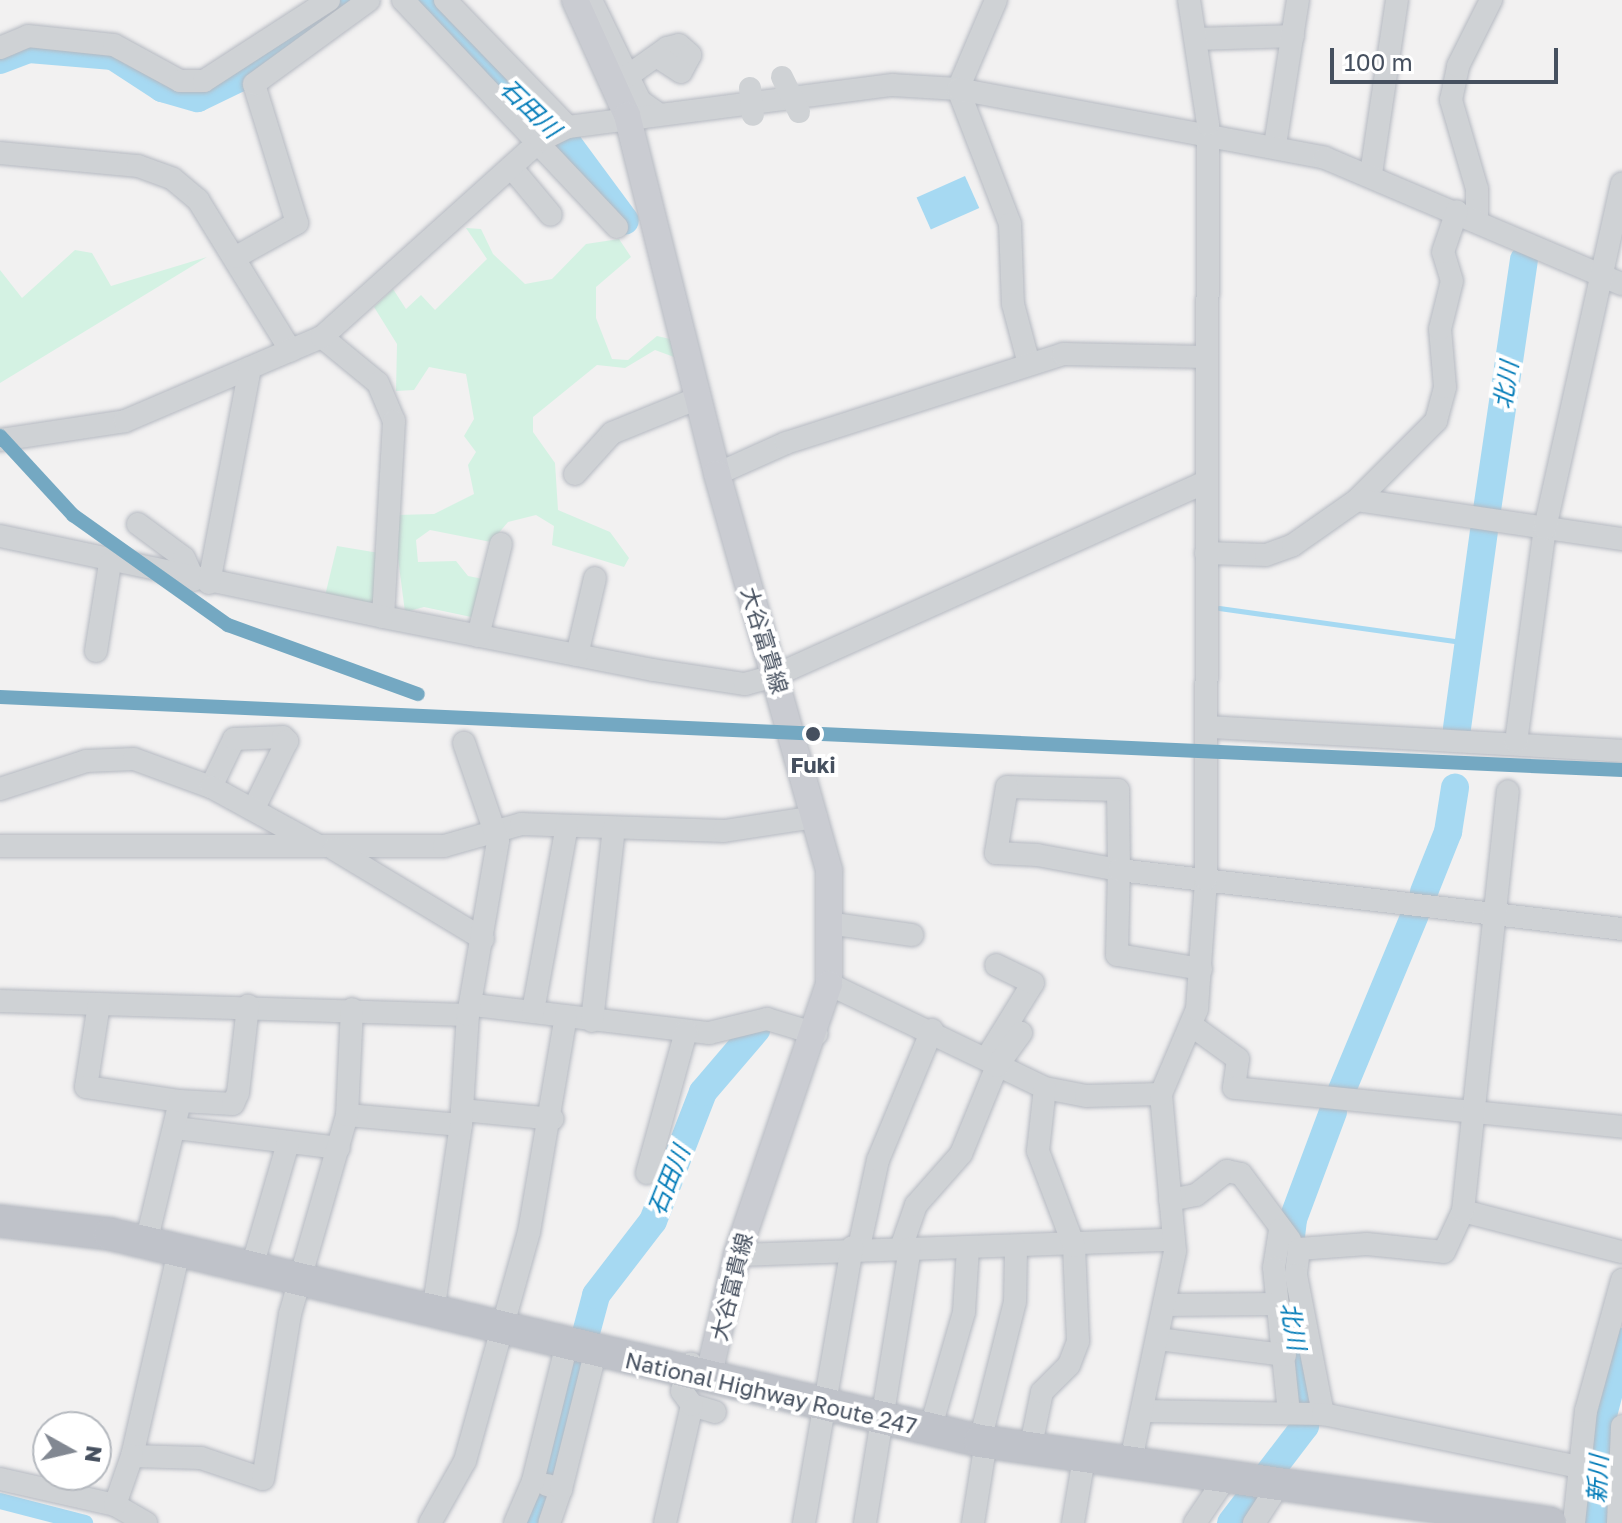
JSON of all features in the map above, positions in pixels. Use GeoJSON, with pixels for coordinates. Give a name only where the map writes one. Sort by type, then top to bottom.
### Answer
{"type":"FeatureCollection","features":[{"type":"Feature","properties":{"kind":"highway","name":"National Highway Route 247"},"geometry":{"type":"LineString","coordinates":[[0,1221],[146,1243],[252,1267],[581,1347],[699,1390],[823,1407],[983,1442],[1276,1489],[1550,1523]]}},
{"type":"Feature","properties":{"kind":"main road","name":"大谷富貴線"},"geometry":{"type":"LineString","coordinates":[[588,3],[634,97],[698,398],[816,817],[834,924],[829,984],[817,1034],[737,1255],[699,1390]]}},
{"type":"Feature","properties":{"kind":"street"},"geometry":{"type":"LineString","coordinates":[[0,48],[28,36],[114,45],[180,81],[204,81],[329,0]]}},
{"type":"Feature","properties":{"kind":"street"},"geometry":{"type":"LineString","coordinates":[[236,257],[297,223],[254,84],[369,0]]}},
{"type":"Feature","properties":{"kind":"street"},"geometry":{"type":"LineString","coordinates":[[403,0],[541,140],[617,227]]}},
{"type":"Feature","properties":{"kind":"street"},"geometry":{"type":"LineString","coordinates":[[445,0],[568,127]]}},
{"type":"Feature","properties":{"kind":"street"},"geometry":{"type":"LineString","coordinates":[[996,0],[959,84],[1010,224],[1013,304],[1029,364]]}},
{"type":"Feature","properties":{"kind":"street"},"geometry":{"type":"LineString","coordinates":[[1130,1465],[1144,1411],[1174,1240],[1161,1094],[1191,1025],[1201,969],[1206,879],[1210,727],[1205,482],[1207,130],[1197,39],[1189,0]]}},
{"type":"Feature","properties":{"kind":"street"},"geometry":{"type":"LineString","coordinates":[[1276,139],[1298,0]]}},
{"type":"Feature","properties":{"kind":"street"},"geometry":{"type":"LineString","coordinates":[[1372,168],[1397,0]]}},
{"type":"Feature","properties":{"kind":"street"},"geometry":{"type":"LineString","coordinates":[[1206,553],[1266,555],[1293,545],[1357,500],[1436,421],[1445,387],[1440,329],[1452,281],[1443,252],[1472,214],[1451,100],[1458,66],[1491,0]]}},
{"type":"Feature","properties":{"kind":"street"},"geometry":{"type":"LineString","coordinates":[[1197,39],[1293,36]]}},
{"type":"Feature","properties":{"kind":"street"},"geometry":{"type":"LineString","coordinates":[[634,97],[658,57]]}},
{"type":"Feature","properties":{"kind":"street"},"geometry":{"type":"LineString","coordinates":[[782,77],[799,112]]}},
{"type":"Feature","properties":{"kind":"street"},"geometry":{"type":"LineString","coordinates":[[0,440],[125,421],[322,337],[541,140],[634,97],[959,84],[1207,130],[1276,139],[1372,168],[1613,277]]}},
{"type":"Feature","properties":{"kind":"street"},"geometry":{"type":"LineString","coordinates":[[750,88],[753,115]]}},
{"type":"Feature","properties":{"kind":"street"},"geometry":{"type":"LineString","coordinates":[[0,153],[138,166],[173,179],[198,200],[236,257],[291,351]]}},
{"type":"Feature","properties":{"kind":"street"},"geometry":{"type":"LineString","coordinates":[[511,167],[551,215]]}},
{"type":"Feature","properties":{"kind":"street"},"geometry":{"type":"LineString","coordinates":[[1516,742],[1545,528],[1613,277],[1622,183]]}},
{"type":"Feature","properties":{"kind":"street"},"geometry":{"type":"LineString","coordinates":[[322,337],[378,383],[394,421],[383,617]]}},
{"type":"Feature","properties":{"kind":"street"},"geometry":{"type":"LineString","coordinates":[[717,474],[786,443],[1029,364],[1098,352],[1207,357]]}},
{"type":"Feature","properties":{"kind":"street"},"geometry":{"type":"LineString","coordinates":[[193,580],[250,368]]}},
{"type":"Feature","properties":{"kind":"street"},"geometry":{"type":"LineString","coordinates":[[575,474],[612,433],[698,398]]}},
{"type":"Feature","properties":{"kind":"street"},"geometry":{"type":"LineString","coordinates":[[0,536],[114,565],[577,655],[745,684],[774,676],[1205,482]]}},
{"type":"Feature","properties":{"kind":"street"},"geometry":{"type":"LineString","coordinates":[[1357,500],[1622,539]]}},
{"type":"Feature","properties":{"kind":"street"},"geometry":{"type":"LineString","coordinates":[[138,524],[184,558],[193,580]]}},
{"type":"Feature","properties":{"kind":"street"},"geometry":{"type":"LineString","coordinates":[[478,636],[501,544]]}},
{"type":"Feature","properties":{"kind":"street"},"geometry":{"type":"LineString","coordinates":[[96,651],[114,565]]}},
{"type":"Feature","properties":{"kind":"street"},"geometry":{"type":"LineString","coordinates":[[577,655],[595,578]]}},
{"type":"Feature","properties":{"kind":"street"},"geometry":{"type":"LineString","coordinates":[[1210,727],[1516,742],[1622,751]]}},
{"type":"Feature","properties":{"kind":"street"},"geometry":{"type":"LineString","coordinates":[[211,787],[234,739],[283,737],[287,741],[254,808]]}},
{"type":"Feature","properties":{"kind":"street"},"geometry":{"type":"LineString","coordinates":[[433,1312],[462,1118],[471,1010],[496,831],[464,743]]}},
{"type":"Feature","properties":{"kind":"street"},"geometry":{"type":"LineString","coordinates":[[0,789],[86,761],[134,759],[211,787],[254,808],[483,939]]}},
{"type":"Feature","properties":{"kind":"street"},"geometry":{"type":"LineString","coordinates":[[1201,969],[1117,955],[1119,870],[1118,790],[1007,787],[996,853],[1119,870],[1622,929]]}},
{"type":"Feature","properties":{"kind":"street"},"geometry":{"type":"LineString","coordinates":[[1170,1200],[1196,1195],[1227,1171],[1241,1174],[1280,1230],[1299,1249],[1367,1244],[1444,1252],[1463,1211],[1508,791]]}},
{"type":"Feature","properties":{"kind":"street"},"geometry":{"type":"LineString","coordinates":[[0,846],[444,846],[496,831],[567,826],[724,831],[816,817]]}},
{"type":"Feature","properties":{"kind":"street"},"geometry":{"type":"LineString","coordinates":[[533,1011],[567,826]]}},
{"type":"Feature","properties":{"kind":"street"},"geometry":{"type":"LineString","coordinates":[[592,1021],[614,828]]}},
{"type":"Feature","properties":{"kind":"street"},"geometry":{"type":"LineString","coordinates":[[834,924],[912,935]]}},
{"type":"Feature","properties":{"kind":"street"},"geometry":{"type":"LineString","coordinates":[[865,1523],[906,1248],[916,1205],[961,1154],[991,1062],[1033,983],[996,965]]}},
{"type":"Feature","properties":{"kind":"street"},"geometry":{"type":"LineString","coordinates":[[829,984],[932,1030],[1045,1088],[1086,1096],[1161,1094]]}},
{"type":"Feature","properties":{"kind":"street"},"geometry":{"type":"LineString","coordinates":[[0,1001],[533,1011],[686,1031],[767,1019],[817,1034]]}},
{"type":"Feature","properties":{"kind":"street"},"geometry":{"type":"LineString","coordinates":[[99,1004],[86,1087],[180,1101],[233,1104],[248,1006]]}},
{"type":"Feature","properties":{"kind":"street"},"geometry":{"type":"LineString","coordinates":[[132,1456],[201,1458],[263,1479],[299,1280],[347,1115],[352,1009]]}},
{"type":"Feature","properties":{"kind":"street"},"geometry":{"type":"LineString","coordinates":[[430,1523],[465,1461],[553,1119],[566,1016]]}},
{"type":"Feature","properties":{"kind":"street"},"geometry":{"type":"LineString","coordinates":[[1191,1025],[1238,1059],[1234,1088],[1474,1115],[1622,1127]]}},
{"type":"Feature","properties":{"kind":"street"},"geometry":{"type":"LineString","coordinates":[[804,1523],[823,1407],[856,1247],[878,1160],[932,1030]]}},
{"type":"Feature","properties":{"kind":"street"},"geometry":{"type":"LineString","coordinates":[[647,1173],[686,1031]]}},
{"type":"Feature","properties":{"kind":"street"},"geometry":{"type":"LineString","coordinates":[[991,1062],[1021,1033]]}},
{"type":"Feature","properties":{"kind":"street"},"geometry":{"type":"LineString","coordinates":[[1030,1450],[1042,1392],[1069,1365],[1078,1341],[1074,1246],[1038,1151],[1045,1088]]}},
{"type":"Feature","properties":{"kind":"street"},"geometry":{"type":"LineString","coordinates":[[146,1243],[180,1101]]}},
{"type":"Feature","properties":{"kind":"street"},"geometry":{"type":"LineString","coordinates":[[347,1115],[553,1119]]}},
{"type":"Feature","properties":{"kind":"street"},"geometry":{"type":"LineString","coordinates":[[176,1128],[339,1148]]}},
{"type":"Feature","properties":{"kind":"street"},"geometry":{"type":"LineString","coordinates":[[252,1267],[288,1143]]}},
{"type":"Feature","properties":{"kind":"street"},"geometry":{"type":"LineString","coordinates":[[1463,1211],[1622,1252]]}},
{"type":"Feature","properties":{"kind":"street"},"geometry":{"type":"LineString","coordinates":[[1280,1230],[1277,1304],[1289,1413]]}},
{"type":"Feature","properties":{"kind":"street"},"geometry":{"type":"LineString","coordinates":[[737,1255],[856,1247],[1016,1249],[1174,1240]]}},
{"type":"Feature","properties":{"kind":"street"},"geometry":{"type":"LineString","coordinates":[[930,1430],[964,1312],[968,1248]]}},
{"type":"Feature","properties":{"kind":"street"},"geometry":{"type":"LineString","coordinates":[[973,1523],[983,1442],[1015,1302],[1016,1249]]}},
{"type":"Feature","properties":{"kind":"street"},"geometry":{"type":"LineString","coordinates":[[1299,1249],[1296,1275],[1323,1414]]}},
{"type":"Feature","properties":{"kind":"street"},"geometry":{"type":"LineString","coordinates":[[115,1505],[132,1456],[179,1251]]}},
{"type":"Feature","properties":{"kind":"street"},"geometry":{"type":"LineString","coordinates":[[1574,1523],[1578,1467],[1622,1280]]}},
{"type":"Feature","properties":{"kind":"street"},"geometry":{"type":"LineString","coordinates":[[1164,1305],[1277,1304]]}},
{"type":"Feature","properties":{"kind":"street"},"geometry":{"type":"LineString","coordinates":[[1158,1339],[1285,1355]]}},
{"type":"Feature","properties":{"kind":"street"},"geometry":{"type":"LineString","coordinates":[[515,1523],[581,1347]]}},
{"type":"Feature","properties":{"kind":"street"},"geometry":{"type":"LineString","coordinates":[[549,1523],[561,1489],[581,1347]]}},
{"type":"Feature","properties":{"kind":"street"},"geometry":{"type":"LineString","coordinates":[[665,1523],[699,1390]]}},
{"type":"Feature","properties":{"kind":"street"},"geometry":{"type":"LineString","coordinates":[[676,1523],[699,1390]]}},
{"type":"Feature","properties":{"kind":"street"},"geometry":{"type":"LineString","coordinates":[[1144,1411],[1323,1414],[1578,1467]]}},
{"type":"Feature","properties":{"kind":"street"},"geometry":{"type":"LineString","coordinates":[[1618,1523],[1622,1426]]}},
{"type":"Feature","properties":{"kind":"street"},"geometry":{"type":"LineString","coordinates":[[1073,1523],[1084,1458]]}},
{"type":"Feature","properties":{"kind":"street"},"geometry":{"type":"LineString","coordinates":[[0,1479],[115,1505],[146,1523]]}},
{"type":"Feature","properties":{"kind":"street"},"geometry":{"type":"LineString","coordinates":[[533,1481],[561,1489]]}},
{"type":"Feature","properties":{"kind":"street"},"geometry":{"type":"LineString","coordinates":[[1195,1523],[1231,1481]]}},
{"type":"Feature","properties":{"kind":"street"},"geometry":{"type":"LineString","coordinates":[[1254,1523],[1276,1489]]}},
{"type":"Feature","properties":{"kind":"green space"},"geometry":{"type":"Polygon","coordinates":[[[466,228],[481,229],[493,254],[525,284],[552,279],[586,244],[619,239],[631,257],[596,287],[596,318],[612,359],[628,360],[657,336],[670,339],[674,357],[655,350],[625,368],[597,365],[533,417],[533,432],[555,463],[558,510],[610,532],[629,558],[624,567],[552,545],[554,526],[536,515],[508,522],[491,542],[430,530],[416,540],[418,562],[456,561],[468,576],[488,580],[476,618],[424,607],[405,612],[398,558],[397,515],[434,514],[474,494],[468,465],[476,452],[464,436],[474,419],[466,374],[429,367],[414,390],[396,391],[397,344],[374,307],[393,289],[406,309],[421,295],[435,310],[487,259],[466,228]]]}},
{"type":"Feature","properties":{"kind":"green space"},"geometry":{"type":"Polygon","coordinates":[[[75,250],[92,253],[111,286],[207,257],[0,383],[0,270],[22,298],[75,250]]]}},
{"type":"Feature","properties":{"kind":"green space"},"geometry":{"type":"Polygon","coordinates":[[[337,546],[385,554],[379,611],[324,600],[337,546]]]}},
{"type":"Feature","properties":{"kind":"water"},"geometry":{"type":"Polygon","coordinates":[[[965,176],[979,208],[931,230],[917,198],[965,176]]]}},
{"type":"Feature","properties":{"kind":"waterway"},"geometry":{"type":"LineString","coordinates":[[0,60],[29,49],[113,56],[162,88],[198,98],[239,78],[348,0]]}},
{"type":"Feature","properties":{"kind":"waterway","name":"石田川"},"geometry":{"type":"LineString","coordinates":[[431,0],[569,145],[625,221]]}},
{"type":"Feature","properties":{"kind":"waterway","name":"北川"},"geometry":{"type":"LineString","coordinates":[[1487,510],[1524,260]]}},
{"type":"Feature","properties":{"kind":"waterway","name":"北川"},"geometry":{"type":"LineString","coordinates":[[1457,728],[1484,532]]}},
{"type":"Feature","properties":{"kind":"waterway"},"geometry":{"type":"LineString","coordinates":[[1219,608],[1469,643]]}},
{"type":"Feature","properties":{"kind":"waterway","name":"北川"},"geometry":{"type":"LineString","coordinates":[[1424,892],[1448,832],[1455,788]]}},
{"type":"Feature","properties":{"kind":"waterway","name":"北川"},"geometry":{"type":"LineString","coordinates":[[1342,1090],[1415,915]]}},
{"type":"Feature","properties":{"kind":"waterway","name":"石田川"},"geometry":{"type":"LineString","coordinates":[[586,1333],[596,1295],[653,1221],[703,1092],[756,1030]]}},
{"type":"Feature","properties":{"kind":"waterway","name":"北川"},"geometry":{"type":"LineString","coordinates":[[1231,1523],[1305,1426],[1308,1405],[1286,1279],[1293,1219],[1333,1112]]}},
{"type":"Feature","properties":{"kind":"waterway","name":"新川"},"geometry":{"type":"LineString","coordinates":[[1594,1523],[1600,1427],[1622,1342]]}},
{"type":"Feature","properties":{"kind":"waterway","name":"石田川"},"geometry":{"type":"LineString","coordinates":[[547,1479],[578,1368]]}},
{"type":"Feature","properties":{"kind":"waterway","name":"石田川"},"geometry":{"type":"LineString","coordinates":[[531,1523],[544,1489]]}},
{"type":"Feature","properties":{"kind":"waterway"},"geometry":{"type":"LineString","coordinates":[[0,1501],[85,1523]]}},
{"type":"Feature","properties":{"kind":"transit line"},"geometry":{"type":"LineString","coordinates":[[0,436],[73,515],[228,625],[418,694]]}},
{"type":"Feature","properties":{"kind":"transit line"},"geometry":{"type":"LineString","coordinates":[[0,697],[1622,770]]}},
{"type":"Feature","properties":{"kind":"place","name":"Fuki"},"geometry":{"type":"Point","coordinates":[813,734]}}]}
